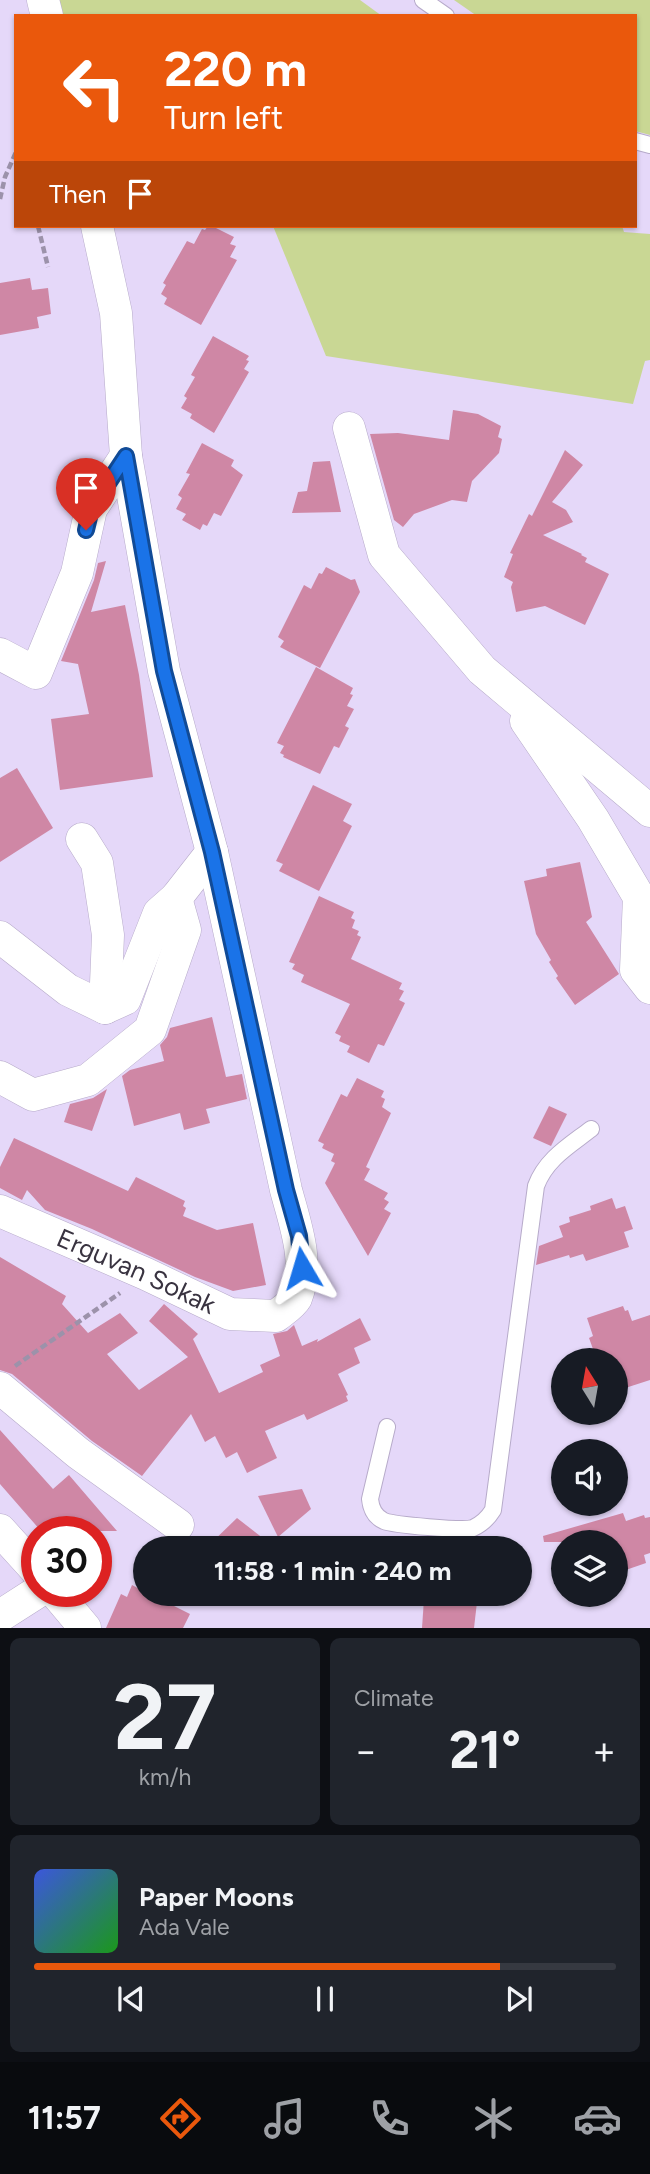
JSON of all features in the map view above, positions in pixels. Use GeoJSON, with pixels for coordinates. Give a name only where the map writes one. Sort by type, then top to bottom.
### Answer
{"type":"FeatureCollection","features":[{"type":"Feature","properties":{"kind":"street"},"geometry":{"type":"LineString","coordinates":[[97,228],[116,313],[126,456],[164,671],[212,852],[176,898],[159,913],[125,999],[105,1008]]}},
{"type":"Feature","properties":{"kind":"street"},"geometry":{"type":"LineString","coordinates":[[349,428],[384,555],[482,670],[650,811]]}},
{"type":"Feature","properties":{"kind":"street"},"geometry":{"type":"LineString","coordinates":[[0,654],[36,673],[77,573],[91,509],[126,456]]}},
{"type":"Feature","properties":{"kind":"street"},"geometry":{"type":"LineString","coordinates":[[503,688],[593,819],[639,897],[636,970],[650,988]]}},
{"type":"Feature","properties":{"kind":"street"},"geometry":{"type":"LineString","coordinates":[[82,839],[97,863],[108,935],[105,1008]]}},
{"type":"Feature","properties":{"kind":"street","name":"Erguvan Sokak"},"geometry":{"type":"LineString","coordinates":[[0,1211],[230,1314],[276,1316],[295,1300],[302,1268],[299,1236],[286,1190],[212,852]]}},
{"type":"Feature","properties":{"kind":"street"},"geometry":{"type":"LineString","coordinates":[[0,1077],[33,1095],[88,1080],[150,1030],[185,930],[176,898]]}},
{"type":"Feature","properties":{"kind":"street"},"geometry":{"type":"LineString","coordinates":[[0,937],[68,990],[105,1008]]}},
{"type":"Feature","properties":{"kind":"street"},"geometry":{"type":"LineString","coordinates":[[6,1378],[78,1453],[178,1525]]}},
{"type":"Feature","properties":{"kind":"street"},"geometry":{"type":"LineString","coordinates":[[0,1530],[21,1553]]}},
{"type":"Feature","properties":{"kind":"street"},"geometry":{"type":"LineString","coordinates":[[0,1616],[21,1603]]}},
{"type":"Feature","properties":{"kind":"street"},"geometry":{"type":"LineString","coordinates":[[67,1607],[85,1628]]}},
{"type":"Feature","properties":{"kind":"lane"},"geometry":{"type":"LineString","coordinates":[[423,0],[443,14]]}},
{"type":"Feature","properties":{"kind":"lane"},"geometry":{"type":"LineString","coordinates":[[387,1427],[370,1499],[378,1517],[389,1522],[465,1530],[488,1518],[493,1510],[536,1186],[545,1166],[591,1129]]}},
{"type":"Feature","properties":{"kind":"path"},"geometry":{"type":"LineString","coordinates":[[0,199],[5,177],[14,157]]}},
{"type":"Feature","properties":{"kind":"path"},"geometry":{"type":"LineString","coordinates":[[38,228],[48,267]]}},
{"type":"Feature","properties":{"kind":"path"},"geometry":{"type":"LineString","coordinates":[[6,1378],[146,1275]]}},
{"type":"Feature","properties":{"kind":"green space"},"geometry":{"type":"Polygon","coordinates":[[[54,0],[360,0],[379,14],[58,14],[54,0]]]}},
{"type":"Feature","properties":{"kind":"green space"},"geometry":{"type":"Polygon","coordinates":[[[454,0],[650,0],[650,135],[637,132],[637,14],[474,14],[454,0]]]}},
{"type":"Feature","properties":{"kind":"green space"},"geometry":{"type":"Polygon","coordinates":[[[274,228],[623,228],[624,232],[650,234],[650,360],[645,361],[633,404],[326,356],[274,228]]]}},
{"type":"Feature","properties":{"kind":"building"},"geometry":{"type":"Polygon","coordinates":[[[216,228],[234,237],[230,244],[236,246],[230,257],[237,260],[201,325],[164,304],[167,298],[161,294],[166,285],[163,283],[187,241],[194,244],[202,229],[216,228]]]}},
{"type":"Feature","properties":{"kind":"building"},"geometry":{"type":"Polygon","coordinates":[[[30,278],[32,290],[48,288],[51,314],[37,317],[39,328],[0,335],[0,283],[30,278]]]}},
{"type":"Feature","properties":{"kind":"building"},"geometry":{"type":"Polygon","coordinates":[[[213,336],[249,356],[244,369],[249,372],[214,433],[190,418],[192,414],[181,408],[187,398],[184,396],[195,377],[191,375],[213,336]]]}},
{"type":"Feature","properties":{"kind":"building"},"geometry":{"type":"Polygon","coordinates":[[[453,410],[478,414],[501,426],[498,437],[502,439],[499,453],[472,481],[467,502],[452,500],[414,514],[403,527],[394,520],[370,434],[398,433],[449,440],[453,410]]]}},
{"type":"Feature","properties":{"kind":"building"},"geometry":{"type":"Polygon","coordinates":[[[202,443],[234,460],[231,466],[243,475],[221,516],[214,513],[207,526],[203,524],[200,530],[182,520],[186,514],[176,509],[182,498],[178,495],[190,474],[186,473],[202,443]]]}},
{"type":"Feature","properties":{"kind":"building"},"geometry":{"type":"Polygon","coordinates":[[[565,450],[583,465],[552,502],[566,510],[573,522],[543,535],[582,554],[587,558],[585,562],[609,574],[585,625],[545,606],[516,612],[511,587],[513,582],[504,577],[513,554],[510,553],[565,450]]]}},
{"type":"Feature","properties":{"kind":"building"},"geometry":{"type":"Polygon","coordinates":[[[330,461],[341,512],[292,513],[298,492],[307,491],[313,462],[330,461]]]}},
{"type":"Feature","properties":{"kind":"building"},"geometry":{"type":"Polygon","coordinates":[[[106,561],[91,612],[125,605],[139,675],[153,777],[60,790],[51,719],[89,714],[78,664],[61,661],[94,580],[98,563],[106,561]]]}},
{"type":"Feature","properties":{"kind":"building"},"geometry":{"type":"Polygon","coordinates":[[[326,567],[351,580],[355,579],[360,592],[320,668],[280,647],[284,641],[278,637],[304,585],[311,589],[319,573],[322,574],[326,567]]]}},
{"type":"Feature","properties":{"kind":"building"},"geometry":{"type":"Polygon","coordinates":[[[316,667],[353,688],[350,694],[353,695],[347,706],[354,709],[345,726],[349,728],[339,748],[334,746],[320,774],[283,757],[280,753],[284,746],[277,743],[316,667]]]}},
{"type":"Feature","properties":{"kind":"building"},"geometry":{"type":"Polygon","coordinates":[[[17,768],[53,828],[0,862],[0,778],[17,768]]]}},
{"type":"Feature","properties":{"kind":"building"},"geometry":{"type":"Polygon","coordinates":[[[313,785],[352,804],[343,821],[352,826],[319,891],[279,871],[283,864],[276,861],[313,785]]]}},
{"type":"Feature","properties":{"kind":"building"},"geometry":{"type":"Polygon","coordinates":[[[580,862],[592,917],[586,922],[619,974],[575,1005],[556,978],[558,976],[549,962],[551,960],[536,934],[524,881],[547,876],[546,869],[580,862]]]}},
{"type":"Feature","properties":{"kind":"building"},"geometry":{"type":"Polygon","coordinates":[[[319,896],[354,912],[351,918],[355,920],[352,928],[359,931],[357,935],[361,937],[351,959],[402,983],[399,989],[404,991],[399,1000],[405,1003],[384,1046],[378,1044],[369,1063],[347,1052],[350,1046],[339,1041],[341,1036],[335,1033],[350,1004],[301,982],[304,975],[292,969],[295,964],[289,962],[319,896]]]}},
{"type":"Feature","properties":{"kind":"building"},"geometry":{"type":"Polygon","coordinates":[[[212,1017],[226,1077],[242,1074],[247,1099],[206,1109],[210,1123],[184,1130],[180,1113],[134,1126],[122,1076],[130,1070],[164,1061],[160,1045],[170,1028],[212,1017]]]}},
{"type":"Feature","properties":{"kind":"building"},"geometry":{"type":"Polygon","coordinates":[[[357,1078],[384,1091],[381,1097],[385,1099],[382,1107],[391,1113],[366,1167],[370,1169],[364,1180],[388,1193],[384,1199],[389,1202],[384,1209],[391,1213],[368,1256],[325,1183],[335,1163],[331,1161],[334,1154],[322,1148],[324,1144],[318,1141],[341,1094],[347,1097],[357,1078]]]}},
{"type":"Feature","properties":{"kind":"building"},"geometry":{"type":"Polygon","coordinates":[[[107,1089],[92,1131],[64,1122],[70,1104],[93,1098],[107,1089]]]}},
{"type":"Feature","properties":{"kind":"building"},"geometry":{"type":"Polygon","coordinates":[[[549,1106],[567,1114],[551,1146],[533,1138],[549,1106]]]}},
{"type":"Feature","properties":{"kind":"building"},"geometry":{"type":"Polygon","coordinates":[[[14,1138],[128,1191],[136,1177],[185,1201],[183,1216],[217,1230],[253,1223],[266,1285],[233,1291],[195,1277],[45,1210],[27,1190],[22,1200],[0,1188],[0,1167],[14,1138]]]}},
{"type":"Feature","properties":{"kind":"building"},"geometry":{"type":"Polygon","coordinates":[[[612,1198],[616,1209],[625,1206],[633,1229],[624,1232],[629,1247],[586,1261],[583,1254],[570,1258],[569,1255],[536,1265],[539,1246],[563,1237],[559,1226],[570,1222],[569,1217],[591,1210],[590,1206],[612,1198]]]}},
{"type":"Feature","properties":{"kind":"building"},"geometry":{"type":"Polygon","coordinates":[[[0,1257],[66,1296],[62,1304],[88,1333],[120,1313],[138,1333],[107,1354],[139,1390],[188,1357],[149,1321],[164,1304],[198,1334],[193,1339],[219,1393],[263,1372],[260,1365],[280,1356],[273,1334],[287,1331],[294,1325],[302,1346],[318,1339],[317,1342],[360,1318],[371,1340],[354,1348],[360,1363],[338,1374],[348,1401],[307,1420],[304,1414],[265,1431],[277,1458],[247,1473],[237,1452],[226,1458],[215,1436],[205,1442],[191,1414],[142,1476],[92,1441],[12,1374],[0,1370],[0,1257]]]}},
{"type":"Feature","properties":{"kind":"building"},"geometry":{"type":"Polygon","coordinates":[[[623,1306],[625,1311],[628,1310],[632,1321],[650,1315],[650,1380],[628,1387],[628,1348],[593,1348],[589,1338],[593,1336],[587,1318],[623,1306]]]}},
{"type":"Feature","properties":{"kind":"building"},"geometry":{"type":"Polygon","coordinates":[[[0,1430],[53,1489],[69,1475],[104,1516],[28,1516],[0,1484],[0,1430]]]}},
{"type":"Feature","properties":{"kind":"building"},"geometry":{"type":"Polygon","coordinates":[[[302,1489],[311,1509],[278,1536],[258,1496],[302,1489]]]}},
{"type":"Feature","properties":{"kind":"building"},"geometry":{"type":"Polygon","coordinates":[[[644,1515],[645,1518],[650,1517],[650,1553],[644,1555],[646,1563],[628,1569],[628,1530],[564,1530],[613,1516],[624,1516],[626,1521],[644,1515]]]}},
{"type":"Feature","properties":{"kind":"building"},"geometry":{"type":"Polygon","coordinates":[[[237,1518],[260,1536],[218,1536],[237,1518]]]}},
{"type":"Feature","properties":{"kind":"building"},"geometry":{"type":"Polygon","coordinates":[[[551,1534],[551,1542],[544,1542],[543,1536],[551,1534]]]}},
{"type":"Feature","properties":{"kind":"building"},"geometry":{"type":"Polygon","coordinates":[[[132,1585],[133,1606],[174,1606],[190,1614],[183,1628],[106,1628],[121,1594],[127,1597],[132,1585]]]}},
{"type":"Feature","properties":{"kind":"building"},"geometry":{"type":"Polygon","coordinates":[[[424,1606],[477,1606],[474,1628],[422,1628],[424,1606]]]}},
{"type":"Feature","properties":{"kind":"route"},"geometry":{"type":"LineString","coordinates":[[86,530],[91,509],[126,456],[164,671],[212,852],[286,1190],[299,1236],[302,1268]]}}]}
